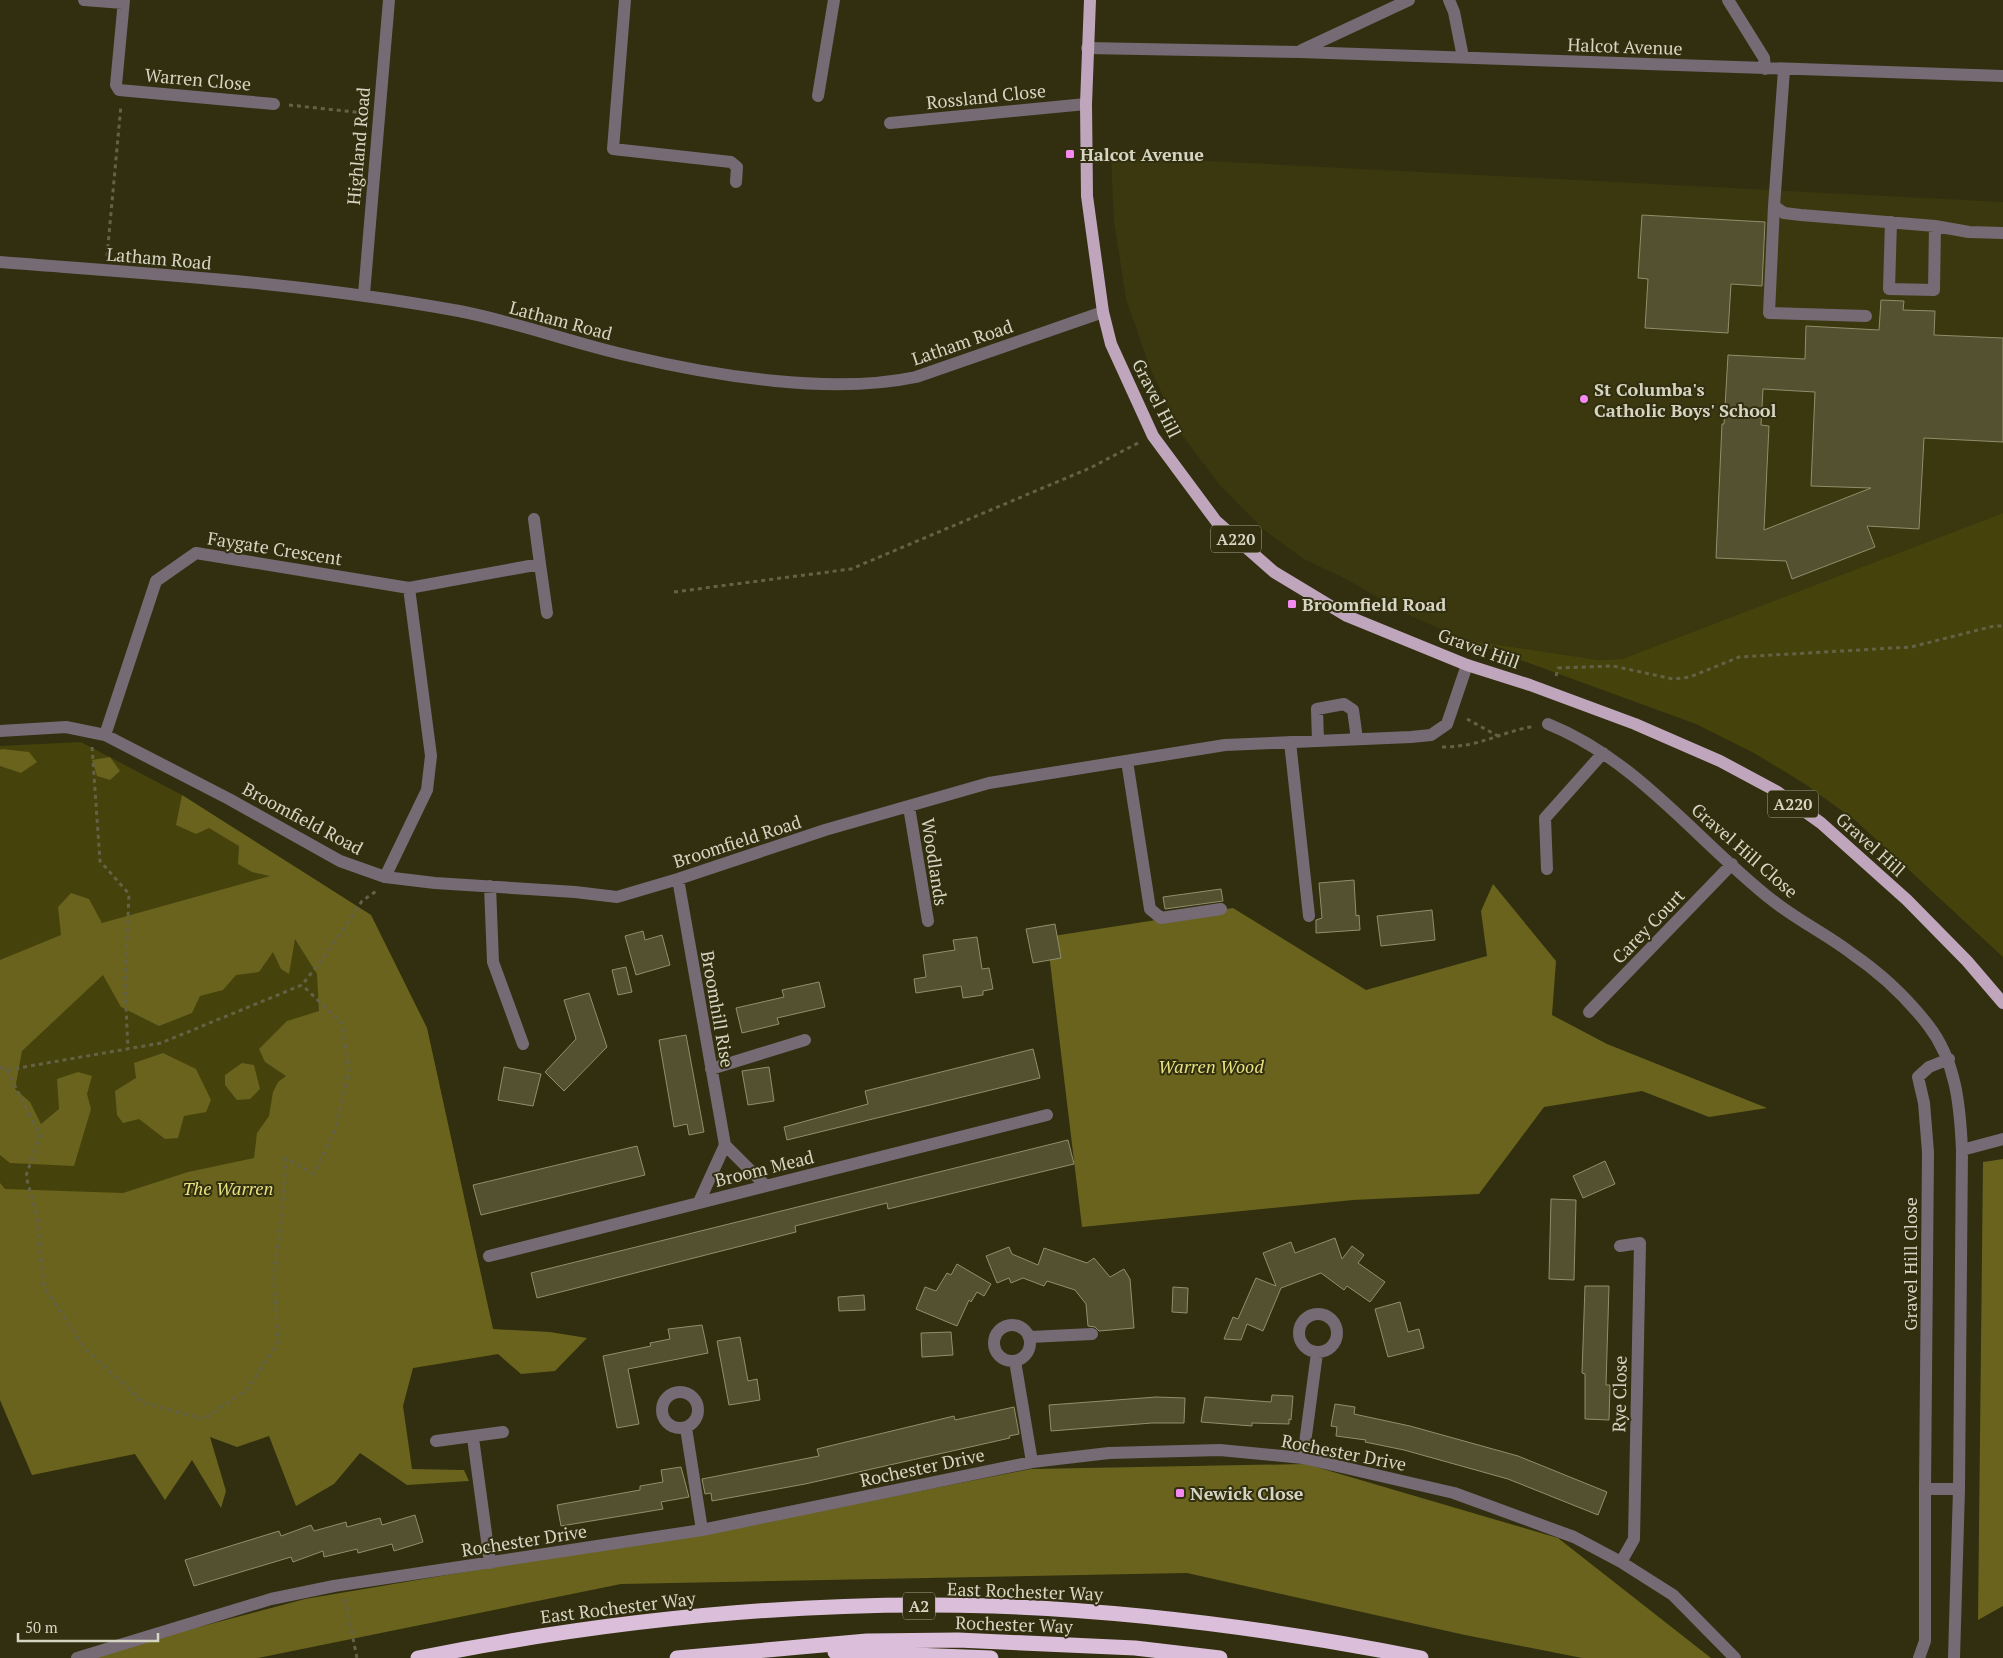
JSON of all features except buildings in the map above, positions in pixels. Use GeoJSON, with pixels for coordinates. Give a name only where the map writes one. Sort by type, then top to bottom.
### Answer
{"type":"FeatureCollection","features":[{"type":"Feature","properties":{"kind":"highway","name":"East Rochester Way"},"geometry":{"type":"LineString","coordinates":[[418,1658],[558,1632],[650,1620],[743,1612],[868,1606],[993,1606],[1135,1615],[1256,1629],[1421,1658]]}},
{"type":"Feature","properties":{"kind":"highway","name":"Rochester Way"},"geometry":{"type":"LineString","coordinates":[[776,1649],[867,1641],[958,1640],[1135,1648],[1220,1658]]}},
{"type":"Feature","properties":{"kind":"highway","name":"A2"},"geometry":{"type":"LineString","coordinates":[[677,1658],[776,1649]]}},
{"type":"Feature","properties":{"kind":"highway"},"geometry":{"type":"LineString","coordinates":[[776,1649],[991,1658]]}},
{"type":"Feature","properties":{"kind":"main road","name":"Gravel Hill"},"geometry":{"type":"LineString","coordinates":[[1090,0],[1086,104],[1087,196],[1103,312],[1111,344],[1153,436],[1216,521],[1274,572],[1347,616],[1467,665],[1530,685],[1635,724],[1720,761],[1776,792],[1821,823],[1907,900],[1967,961],[2003,1003]]}},
{"type":"Feature","properties":{"kind":"street"},"geometry":{"type":"LineString","coordinates":[[84,0],[123,2],[116,84],[119,90]]}},
{"type":"Feature","properties":{"kind":"street","name":"Highland Road"},"geometry":{"type":"LineString","coordinates":[[364,294],[389,0]]}},
{"type":"Feature","properties":{"kind":"street"},"geometry":{"type":"LineString","coordinates":[[625,0],[613,149],[736,163],[736,182]]}},
{"type":"Feature","properties":{"kind":"street"},"geometry":{"type":"LineString","coordinates":[[818,96],[834,0]]}},
{"type":"Feature","properties":{"kind":"street","name":"Halcot Avenue"},"geometry":{"type":"LineString","coordinates":[[1300,52],[1409,0]]}},
{"type":"Feature","properties":{"kind":"street"},"geometry":{"type":"LineString","coordinates":[[1448,0],[1454,12],[1463,57]]}},
{"type":"Feature","properties":{"kind":"street"},"geometry":{"type":"LineString","coordinates":[[1728,0],[1764,58],[1765,69]]}},
{"type":"Feature","properties":{"kind":"street","name":"Halcot Avenue"},"geometry":{"type":"LineString","coordinates":[[1087,48],[1300,52],[2003,76]]}},
{"type":"Feature","properties":{"kind":"street"},"geometry":{"type":"LineString","coordinates":[[1784,70],[1778,133],[1769,313],[1866,316]]}},
{"type":"Feature","properties":{"kind":"street","name":"Warren Close"},"geometry":{"type":"LineString","coordinates":[[119,90],[274,104]]}},
{"type":"Feature","properties":{"kind":"street","name":"Rossland Close"},"geometry":{"type":"LineString","coordinates":[[890,123],[1086,104]]}},
{"type":"Feature","properties":{"kind":"street"},"geometry":{"type":"LineString","coordinates":[[1774,206],[1784,213],[1935,226],[1969,232],[2003,233]]}},
{"type":"Feature","properties":{"kind":"street"},"geometry":{"type":"LineString","coordinates":[[1891,222],[1889,289],[1934,290],[1935,226]]}},
{"type":"Feature","properties":{"kind":"street","name":"Latham Road"},"geometry":{"type":"LineString","coordinates":[[0,262],[364,294],[462,312],[629,356],[684,368],[774,380],[851,385],[885,383],[916,377],[1103,312]]}},
{"type":"Feature","properties":{"kind":"street"},"geometry":{"type":"LineString","coordinates":[[534,519],[547,613]]}},
{"type":"Feature","properties":{"kind":"street","name":"Faygate Crescent"},"geometry":{"type":"LineString","coordinates":[[105,735],[156,581],[196,553],[409,588],[540,564]]}},
{"type":"Feature","properties":{"kind":"street"},"geometry":{"type":"LineString","coordinates":[[385,877],[427,790],[431,756],[409,588]]}},
{"type":"Feature","properties":{"kind":"street","name":"Broomfield Road"},"geometry":{"type":"LineString","coordinates":[[0,732],[66,728],[105,735],[229,798],[340,861],[385,877],[436,883],[617,897],[678,879],[824,830],[989,783],[1225,745],[1431,735],[1447,724],[1467,665]]}},
{"type":"Feature","properties":{"kind":"street"},"geometry":{"type":"LineString","coordinates":[[1318,741],[1317,709],[1344,704],[1353,710],[1357,739]]}},
{"type":"Feature","properties":{"kind":"street","name":"Gravel Hill Close"},"geometry":{"type":"LineString","coordinates":[[1548,724],[1577,736],[1630,772],[1773,901],[1852,953],[1904,998],[1929,1026],[1949,1059],[1960,1102],[1962,1150],[1959,1489],[1954,1657]]}},
{"type":"Feature","properties":{"kind":"street"},"geometry":{"type":"LineString","coordinates":[[1290,742],[1309,916]]}},
{"type":"Feature","properties":{"kind":"street"},"geometry":{"type":"LineString","coordinates":[[1547,869],[1546,818],[1603,753]]}},
{"type":"Feature","properties":{"kind":"street"},"geometry":{"type":"LineString","coordinates":[[1127,761],[1150,909],[1161,918],[1221,909]]}},
{"type":"Feature","properties":{"kind":"street","name":"Woodlands"},"geometry":{"type":"LineString","coordinates":[[909,807],[928,921]]}},
{"type":"Feature","properties":{"kind":"street","name":"Carey Court"},"geometry":{"type":"LineString","coordinates":[[1589,1012],[1732,864]]}},
{"type":"Feature","properties":{"kind":"street","name":"Broomhill Rise"},"geometry":{"type":"LineString","coordinates":[[678,879],[725,1145]]}},
{"type":"Feature","properties":{"kind":"street"},"geometry":{"type":"LineString","coordinates":[[490,886],[493,962],[524,1044]]}},
{"type":"Feature","properties":{"kind":"street"},"geometry":{"type":"LineString","coordinates":[[711,1069],[805,1040]]}},
{"type":"Feature","properties":{"kind":"street","name":"Gravel Hill Close"},"geometry":{"type":"LineString","coordinates":[[1919,1658],[1925,1641],[1928,1152],[1924,1103],[1918,1077],[1928,1067],[1949,1059]]}},
{"type":"Feature","properties":{"kind":"street","name":"Broom Mead"},"geometry":{"type":"LineString","coordinates":[[489,1256],[1047,1115]]}},
{"type":"Feature","properties":{"kind":"street"},"geometry":{"type":"LineString","coordinates":[[1962,1150],[2003,1139]]}},
{"type":"Feature","properties":{"kind":"street"},"geometry":{"type":"LineString","coordinates":[[699,1202],[725,1145],[766,1186]]}},
{"type":"Feature","properties":{"kind":"street","name":"Rye Close"},"geometry":{"type":"LineString","coordinates":[[1620,1246],[1640,1243],[1634,1539],[1621,1562]]}},
{"type":"Feature","properties":{"kind":"street"},"geometry":{"type":"LineString","coordinates":[[1006,1326],[1018,1326],[1027,1332],[1030,1337],[1028,1352],[1014,1360],[1003,1358],[996,1350],[995,1338],[997,1333],[1006,1326]]}},
{"type":"Feature","properties":{"kind":"street"},"geometry":{"type":"LineString","coordinates":[[1030,1337],[1056,1334],[1072,1336],[1092,1334]]}},
{"type":"Feature","properties":{"kind":"street"},"geometry":{"type":"LineString","coordinates":[[1303,1458],[1317,1353]]}},
{"type":"Feature","properties":{"kind":"street"},"geometry":{"type":"LineString","coordinates":[[1014,1360],[1032,1462]]}},
{"type":"Feature","properties":{"kind":"street"},"geometry":{"type":"LineString","coordinates":[[686,1428],[702,1530]]}},
{"type":"Feature","properties":{"kind":"street"},"geometry":{"type":"LineString","coordinates":[[436,1442],[503,1432]]}},
{"type":"Feature","properties":{"kind":"street"},"geometry":{"type":"LineString","coordinates":[[472,1438],[490,1563]]}},
{"type":"Feature","properties":{"kind":"street","name":"Rochester Drive"},"geometry":{"type":"LineString","coordinates":[[77,1658],[270,1599],[334,1586],[702,1530],[1032,1462],[1109,1453],[1220,1450],[1303,1458],[1454,1493],[1574,1536],[1621,1562],[1673,1595],[1735,1658]]}},
{"type":"Feature","properties":{"kind":"street"},"geometry":{"type":"LineString","coordinates":[[1925,1489],[1959,1489]]}},
{"type":"Feature","properties":{"kind":"path"},"geometry":{"type":"LineString","coordinates":[[106,270],[122,99],[119,90]]}},
{"type":"Feature","properties":{"kind":"path"},"geometry":{"type":"LineString","coordinates":[[274,104],[378,114]]}},
{"type":"Feature","properties":{"kind":"path"},"geometry":{"type":"LineString","coordinates":[[674,592],[851,569],[1090,468],[1153,436]]}},
{"type":"Feature","properties":{"kind":"path"},"geometry":{"type":"LineString","coordinates":[[1556,676],[1558,668],[1613,666],[1673,679],[1690,677],[1739,657],[1911,647],[2003,622]]}},
{"type":"Feature","properties":{"kind":"path"},"geometry":{"type":"LineString","coordinates":[[1994,626],[2003,626]]}},
{"type":"Feature","properties":{"kind":"path"},"geometry":{"type":"LineString","coordinates":[[1467,718],[1499,737]]}},
{"type":"Feature","properties":{"kind":"path"},"geometry":{"type":"LineString","coordinates":[[1442,747],[1464,747],[1499,737],[1521,728],[1548,724]]}},
{"type":"Feature","properties":{"kind":"path"},"geometry":{"type":"LineString","coordinates":[[91,732],[100,861],[129,894],[125,985],[128,1049]]}},
{"type":"Feature","properties":{"kind":"path"},"geometry":{"type":"LineString","coordinates":[[0,1068],[7,1070],[161,1044],[302,985],[330,949],[362,901],[380,889]]}},
{"type":"Feature","properties":{"kind":"path"},"geometry":{"type":"LineString","coordinates":[[7,1070],[40,1135],[26,1176],[38,1216],[44,1287],[86,1350],[144,1403],[204,1420],[247,1389],[278,1343],[274,1275],[282,1214],[286,1158],[314,1174],[336,1127],[349,1071],[342,1023],[302,985]]}},
{"type":"Feature","properties":{"kind":"path"},"geometry":{"type":"LineString","coordinates":[[344,1594],[357,1658]]}},
{"type":"Feature","properties":{"kind":"shaded area","name":"St Columba's Catholic Boys' School"},"geometry":{"type":"Polygon","coordinates":[[[1111,156],[2003,202],[2003,513],[1622,659],[1599,660],[1466,640],[1404,613],[1348,580],[1304,559],[1264,530],[1219,484],[1179,431],[1150,368],[1126,299],[1114,221],[1111,156]]]}},
{"type":"Feature","properties":{"kind":"green space"},"geometry":{"type":"Polygon","coordinates":[[[2003,513],[2003,957],[1856,821],[1805,784],[1754,753],[1696,724],[1466,640],[1599,660],[1622,659],[2003,513]]]}},
{"type":"Feature","properties":{"kind":"green space","name":"The Warren"},"geometry":{"type":"Polygon","coordinates":[[[81,742],[182,795],[371,915],[427,1028],[498,1354],[413,1368],[32,1475],[0,1400],[0,746],[81,742]]]}},
{"type":"Feature","properties":{"kind":"green space"},"geometry":{"type":"Polygon","coordinates":[[[0,750],[29,752],[37,762],[21,773],[0,766],[0,750]]]}},
{"type":"Feature","properties":{"kind":"green space"},"geometry":{"type":"Polygon","coordinates":[[[110,757],[120,771],[110,780],[97,776],[92,760],[110,757]]]}},
{"type":"Feature","properties":{"kind":"green space","name":"The Warren"},"geometry":{"type":"Polygon","coordinates":[[[182,795],[371,915],[427,1028],[493,1329],[550,1332],[587,1338],[555,1371],[521,1374],[498,1354],[413,1368],[403,1406],[412,1469],[464,1470],[469,1481],[407,1485],[360,1453],[334,1484],[296,1506],[269,1436],[237,1447],[210,1437],[226,1491],[221,1508],[192,1460],[165,1500],[135,1454],[32,1475],[0,1400],[0,1183],[5,1189],[123,1193],[188,1172],[254,1158],[257,1133],[269,1116],[273,1092],[278,1082],[286,1076],[265,1062],[259,1049],[287,1021],[319,1011],[317,974],[295,939],[289,974],[281,969],[273,952],[259,972],[236,975],[223,990],[200,996],[192,1013],[159,1026],[121,1007],[103,975],[22,1051],[15,1089],[30,1102],[41,1124],[59,1109],[57,1079],[78,1072],[92,1076],[87,1094],[91,1109],[74,1166],[10,1163],[0,1155],[0,960],[61,935],[58,907],[71,893],[89,899],[102,923],[270,876],[252,872],[238,864],[239,846],[209,828],[196,834],[176,825],[182,795]]]}},
{"type":"Feature","properties":{"kind":"green space","name":"Warren Wood"},"geometry":{"type":"Polygon","coordinates":[[[1493,884],[1556,961],[1552,1015],[1607,1044],[1767,1108],[1709,1117],[1642,1091],[1544,1107],[1479,1194],[1353,1200],[1082,1227],[1047,937],[1233,908],[1366,990],[1487,956],[1481,911],[1493,884]]]}},
{"type":"Feature","properties":{"kind":"green space"},"geometry":{"type":"Polygon","coordinates":[[[163,1053],[196,1069],[211,1100],[206,1112],[184,1116],[178,1138],[165,1139],[139,1119],[123,1123],[117,1115],[115,1091],[136,1078],[134,1063],[163,1053]]]}},
{"type":"Feature","properties":{"kind":"green space"},"geometry":{"type":"Polygon","coordinates":[[[242,1063],[254,1065],[260,1089],[250,1099],[237,1100],[225,1085],[225,1075],[242,1063]]]}},
{"type":"Feature","properties":{"kind":"green space"},"geometry":{"type":"Polygon","coordinates":[[[2003,1159],[2003,1606],[1978,1620],[1983,1162],[2003,1159]]]}},
{"type":"Feature","properties":{"kind":"green space"},"geometry":{"type":"Polygon","coordinates":[[[1306,1464],[1558,1538],[1711,1658],[1582,1658],[1465,1635],[1187,1573],[621,1584],[258,1658],[81,1658],[305,1599],[784,1518],[1031,1469],[1306,1464]]]}},
{"type":"Feature","properties":{"kind":"place","name":"Halcot Avenue"},"geometry":{"type":"Point","coordinates":[1070,154]}},
{"type":"Feature","properties":{"kind":"place","name":"St Columba's Catholic Boys' School"},"geometry":{"type":"Point","coordinates":[1584,399]}},
{"type":"Feature","properties":{"kind":"place","name":"Broomfield Road"},"geometry":{"type":"Point","coordinates":[1292,604]}},
{"type":"Feature","properties":{"kind":"place","name":"Newick Close"},"geometry":{"type":"Point","coordinates":[1180,1493]}}]}
